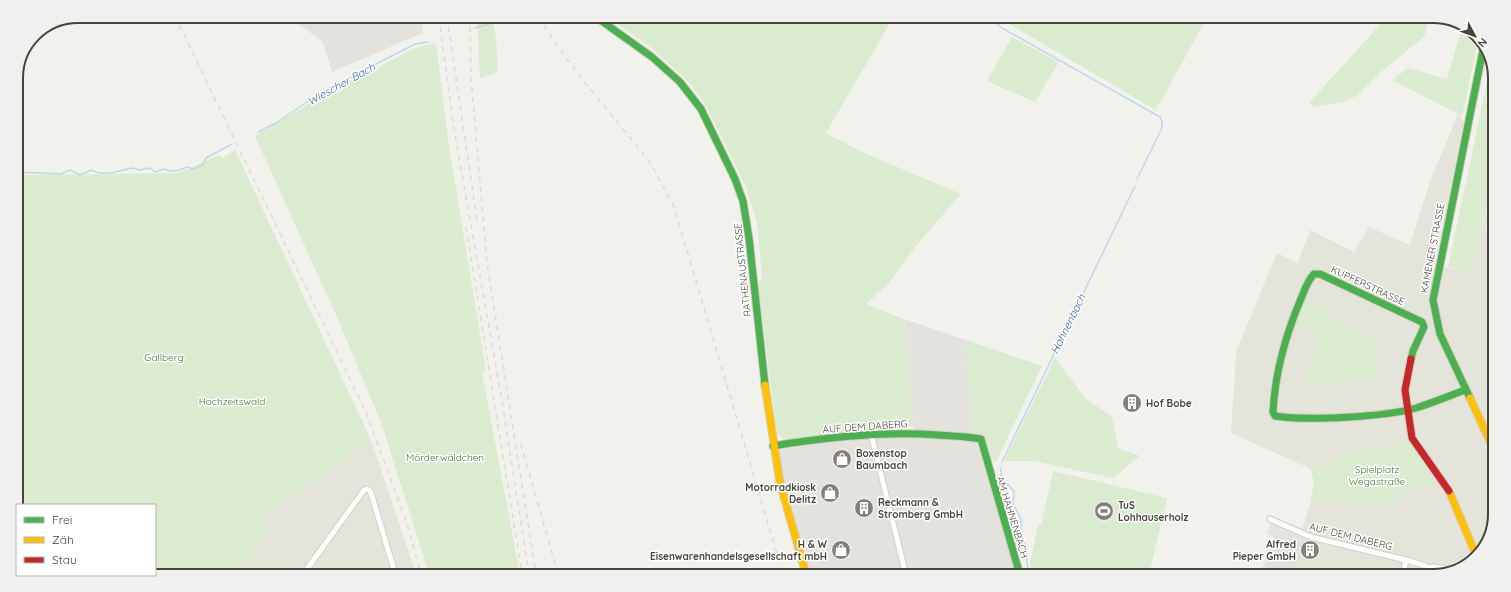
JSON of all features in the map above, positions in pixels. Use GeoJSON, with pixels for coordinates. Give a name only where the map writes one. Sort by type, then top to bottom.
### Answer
{"type":"FeatureCollection","features":[{"type":"Feature","properties":{"kind":"street","name":"RATHENAUSTRASSE"},"geometry":{"type":"LineString","coordinates":[[604,23],[652,57],[680,82],[701,109],[735,179],[743,201],[749,238],[766,399],[773,446],[780,483],[805,569]]}},
{"type":"Feature","properties":{"kind":"street","name":"KAMENER STRASSE"},"geometry":{"type":"LineString","coordinates":[[1482,53],[1432,300],[1440,334],[1488,438]]}},
{"type":"Feature","properties":{"kind":"street","name":"KUPFERSTRASSE"},"geometry":{"type":"LineString","coordinates":[[1320,274],[1420,320],[1424,327],[1413,351],[1409,368],[1405,390],[1407,410],[1354,417],[1276,416],[1273,407],[1279,364],[1293,314],[1312,275],[1320,274]]}},
{"type":"Feature","properties":{"kind":"street"},"geometry":{"type":"LineString","coordinates":[[1465,390],[1407,410],[1412,438],[1449,490],[1474,551]]}},
{"type":"Feature","properties":{"kind":"street","name":"AUF DEM DABERG"},"geometry":{"type":"LineString","coordinates":[[773,446],[808,440],[871,434],[912,433],[979,438],[987,465]]}},
{"type":"Feature","properties":{"kind":"street"},"geometry":{"type":"LineString","coordinates":[[871,434],[905,569]]}},
{"type":"Feature","properties":{"kind":"street","name":"AM HAHNENBACH"},"geometry":{"type":"LineString","coordinates":[[987,465],[1018,569]]}},
{"type":"Feature","properties":{"kind":"street"},"geometry":{"type":"LineString","coordinates":[[307,569],[364,490],[369,490],[372,496],[394,569]]}},
{"type":"Feature","properties":{"kind":"street","name":"AUF DEM DABERG"},"geometry":{"type":"LineString","coordinates":[[1270,519],[1311,537],[1422,564],[1428,568],[1443,569]]}},
{"type":"Feature","properties":{"kind":"street"},"geometry":{"type":"LineString","coordinates":[[1404,569],[1406,560]]}},
{"type":"Feature","properties":{"kind":"shaded area"},"geometry":{"type":"Polygon","coordinates":[[[297,23],[422,23],[423,33],[332,72],[323,42],[297,23]]]}},
{"type":"Feature","properties":{"kind":"shaded area"},"geometry":{"type":"Polygon","coordinates":[[[1458,114],[1464,121],[1435,264],[1468,274],[1488,207],[1488,522],[1482,539],[1477,548],[1464,560],[1441,569],[1263,569],[1274,537],[1267,534],[1272,516],[1302,529],[1311,501],[1314,483],[1311,469],[1231,433],[1236,352],[1277,253],[1298,263],[1310,230],[1354,252],[1369,227],[1410,245],[1430,181],[1458,114]]]}},
{"type":"Feature","properties":{"kind":"shaded area"},"geometry":{"type":"Polygon","coordinates":[[[904,319],[966,340],[972,431],[979,442],[1015,569],[802,569],[772,451],[880,435],[912,437],[914,426],[904,319]]]}},
{"type":"Feature","properties":{"kind":"shaded area"},"geometry":{"type":"Polygon","coordinates":[[[371,440],[414,569],[193,569],[329,462],[371,440]]]}},
{"type":"Feature","properties":{"kind":"shaded area"},"geometry":{"type":"Polygon","coordinates":[[[990,482],[1016,569],[1011,569],[985,484],[990,482]]]}},
{"type":"Feature","properties":{"kind":"shaded area"},"geometry":{"type":"Polygon","coordinates":[[[1277,534],[1296,540],[1299,544],[1297,552],[1300,553],[1296,569],[1266,569],[1277,534]]]}},
{"type":"Feature","properties":{"kind":"green space"},"geometry":{"type":"Polygon","coordinates":[[[477,23],[493,23],[496,38],[498,72],[480,78],[477,23]]]}},
{"type":"Feature","properties":{"kind":"green space"},"geometry":{"type":"Polygon","coordinates":[[[616,23],[890,23],[826,133],[864,153],[961,194],[915,247],[889,283],[866,304],[904,319],[914,426],[785,441],[777,433],[758,284],[762,277],[757,222],[746,187],[707,108],[690,83],[654,50],[616,23]]]}},
{"type":"Feature","properties":{"kind":"green space"},"geometry":{"type":"Polygon","coordinates":[[[1008,23],[1204,23],[1156,110],[1008,23]]]}},
{"type":"Feature","properties":{"kind":"green space"},"geometry":{"type":"Polygon","coordinates":[[[1381,23],[1428,23],[1424,37],[1382,71],[1356,96],[1342,102],[1313,107],[1309,103],[1381,23]]]}},
{"type":"Feature","properties":{"kind":"green space"},"geometry":{"type":"Polygon","coordinates":[[[1460,34],[1467,34],[1478,45],[1462,116],[1392,80],[1408,68],[1447,79],[1460,34]]]}},
{"type":"Feature","properties":{"kind":"green space"},"geometry":{"type":"Polygon","coordinates":[[[1012,37],[1059,62],[1035,102],[987,81],[1012,37]]]}},
{"type":"Feature","properties":{"kind":"green space","name":"Mörderwäldchen"},"geometry":{"type":"Polygon","coordinates":[[[436,43],[449,147],[486,371],[482,373],[519,569],[427,569],[382,425],[336,315],[255,136],[324,95],[415,48],[436,43]]]}},
{"type":"Feature","properties":{"kind":"green space"},"geometry":{"type":"Polygon","coordinates":[[[1488,77],[1488,207],[1468,274],[1448,267],[1488,77]]]}},
{"type":"Feature","properties":{"kind":"green space","name":"Hochzeitswald"},"geometry":{"type":"Polygon","coordinates":[[[235,150],[371,440],[257,522],[268,530],[242,569],[156,569],[156,504],[23,504],[23,181],[24,175],[179,173],[219,155],[222,158],[235,150]]]}},
{"type":"Feature","properties":{"kind":"green space"},"geometry":{"type":"Polygon","coordinates":[[[1305,300],[1380,344],[1376,379],[1340,382],[1304,382],[1319,332],[1295,323],[1305,300]]]}},
{"type":"Feature","properties":{"kind":"green space"},"geometry":{"type":"Polygon","coordinates":[[[966,340],[1042,366],[996,462],[988,457],[984,440],[972,431],[966,340]]]}},
{"type":"Feature","properties":{"kind":"green space"},"geometry":{"type":"Polygon","coordinates":[[[1055,358],[1085,398],[1112,417],[1118,448],[1140,456],[1113,478],[1033,461],[1004,461],[1055,358]]]}},
{"type":"Feature","properties":{"kind":"green space","name":"Spielplatz Wegastraße"},"geometry":{"type":"Polygon","coordinates":[[[1409,441],[1434,485],[1400,491],[1398,503],[1311,500],[1314,483],[1311,469],[1333,463],[1339,455],[1409,441]]]}},
{"type":"Feature","properties":{"kind":"green space","name":"TuS Lohhauserholz"},"geometry":{"type":"Polygon","coordinates":[[[1053,471],[1167,498],[1150,569],[1031,569],[1030,563],[1038,525],[1041,525],[1053,471]]]}},
{"type":"Feature","properties":{"kind":"waterway","name":"Wiescher Bach"},"geometry":{"type":"LineString","coordinates":[[475,28],[493,23]]}},
{"type":"Feature","properties":{"kind":"waterway","name":"Hahnenbach"},"geometry":{"type":"LineString","coordinates":[[996,23],[1160,117],[1162,128],[1137,179]]}},
{"type":"Feature","properties":{"kind":"waterway","name":"Wiescher Bach"},"geometry":{"type":"LineString","coordinates":[[258,132],[276,123],[322,92],[415,44],[428,42]]}},
{"type":"Feature","properties":{"kind":"waterway","name":"Wiescher Bach"},"geometry":{"type":"LineString","coordinates":[[23,172],[61,174],[70,170],[80,175],[91,170],[99,173],[111,173],[131,168],[140,170],[150,168],[155,172],[164,169],[176,171],[187,167],[193,169],[203,165],[206,158],[232,144]]}},
{"type":"Feature","properties":{"kind":"waterway","name":"Hahnenbach"},"geometry":{"type":"LineString","coordinates":[[1002,462],[1135,186]]}},
{"type":"Feature","properties":{"kind":"waterway","name":"Hahnenbach"},"geometry":{"type":"LineString","coordinates":[[1001,468],[1001,475],[1014,491],[1013,504],[1021,519],[1021,536],[1026,547],[1028,569]]}},
{"type":"Feature","properties":{"kind":"railway"},"geometry":{"type":"LineString","coordinates":[[178,23],[365,410],[407,523],[420,569]]}},
{"type":"Feature","properties":{"kind":"railway"},"geometry":{"type":"LineString","coordinates":[[440,23],[453,123],[501,395],[528,569]]}},
{"type":"Feature","properties":{"kind":"railway"},"geometry":{"type":"LineString","coordinates":[[448,23],[477,220]]}},
{"type":"Feature","properties":{"kind":"railway"},"geometry":{"type":"LineString","coordinates":[[470,23],[471,77],[487,263],[535,569]]}},
{"type":"Feature","properties":{"kind":"railway"},"geometry":{"type":"LineString","coordinates":[[542,23],[577,73],[650,162],[674,207],[782,569]]}},
{"type":"Feature","properties":{"kind":"railway"},"geometry":{"type":"LineString","coordinates":[[466,227],[521,569]]}},
{"type":"Feature","properties":{"kind":"railway"},"geometry":{"type":"LineString","coordinates":[[521,444],[557,569]]}},
{"type":"Feature","properties":{"kind":"traffic: fast"},"geometry":{"type":"LineString","coordinates":[[604,23],[652,57],[680,82],[701,109],[735,179],[743,201],[749,238],[765,385]]}},
{"type":"Feature","properties":{"kind":"traffic: fast"},"geometry":{"type":"LineString","coordinates":[[1470,398],[1440,334],[1433,300],[1482,53]]}},
{"type":"Feature","properties":{"kind":"traffic: fast"},"geometry":{"type":"LineString","coordinates":[[1411,359],[1424,327],[1422,322],[1320,274],[1314,274],[1304,290],[1285,342],[1278,369],[1273,412],[1275,416],[1306,418],[1385,414],[1416,408],[1465,390]]}},
{"type":"Feature","properties":{"kind":"traffic: fast"},"geometry":{"type":"LineString","coordinates":[[773,446],[814,440],[876,434],[917,434],[981,439],[1018,569]]}},
{"type":"Feature","properties":{"kind":"traffic: slow"},"geometry":{"type":"LineString","coordinates":[[765,385],[780,483],[805,569]]}},
{"type":"Feature","properties":{"kind":"traffic: slow"},"geometry":{"type":"LineString","coordinates":[[1470,398],[1488,437]]}},
{"type":"Feature","properties":{"kind":"traffic: slow"},"geometry":{"type":"LineString","coordinates":[[1449,491],[1474,551]]}},
{"type":"Feature","properties":{"kind":"traffic: jam"},"geometry":{"type":"LineString","coordinates":[[1411,359],[1405,390],[1412,438],[1449,491]]}},
{"type":"Feature","properties":{"kind":"place","name":"Hof Bobe"},"geometry":{"type":"Point","coordinates":[1132,403]}},
{"type":"Feature","properties":{"kind":"place","name":"Boxenstop Baumbach"},"geometry":{"type":"Point","coordinates":[842,459]}},
{"type":"Feature","properties":{"kind":"place","name":"Motorradkiosk Delitz"},"geometry":{"type":"Point","coordinates":[830,493]}},
{"type":"Feature","properties":{"kind":"place","name":"Reckmann & Stromberg GmbH"},"geometry":{"type":"Point","coordinates":[864,508]}},
{"type":"Feature","properties":{"kind":"place","name":"TuS Lohhauserholz"},"geometry":{"type":"Point","coordinates":[1104,511]}},
{"type":"Feature","properties":{"kind":"place","name":"H & W Eisenwarenhandelsgesellschaft mbH"},"geometry":{"type":"Point","coordinates":[841,550]}},
{"type":"Feature","properties":{"kind":"place","name":"Alfred Pieper GmbH"},"geometry":{"type":"Point","coordinates":[1310,550]}},
{"type":"Feature","properties":{"kind":"park label","name":"Gallberg"},"geometry":{"type":"Point","coordinates":[164,357]}}]}
